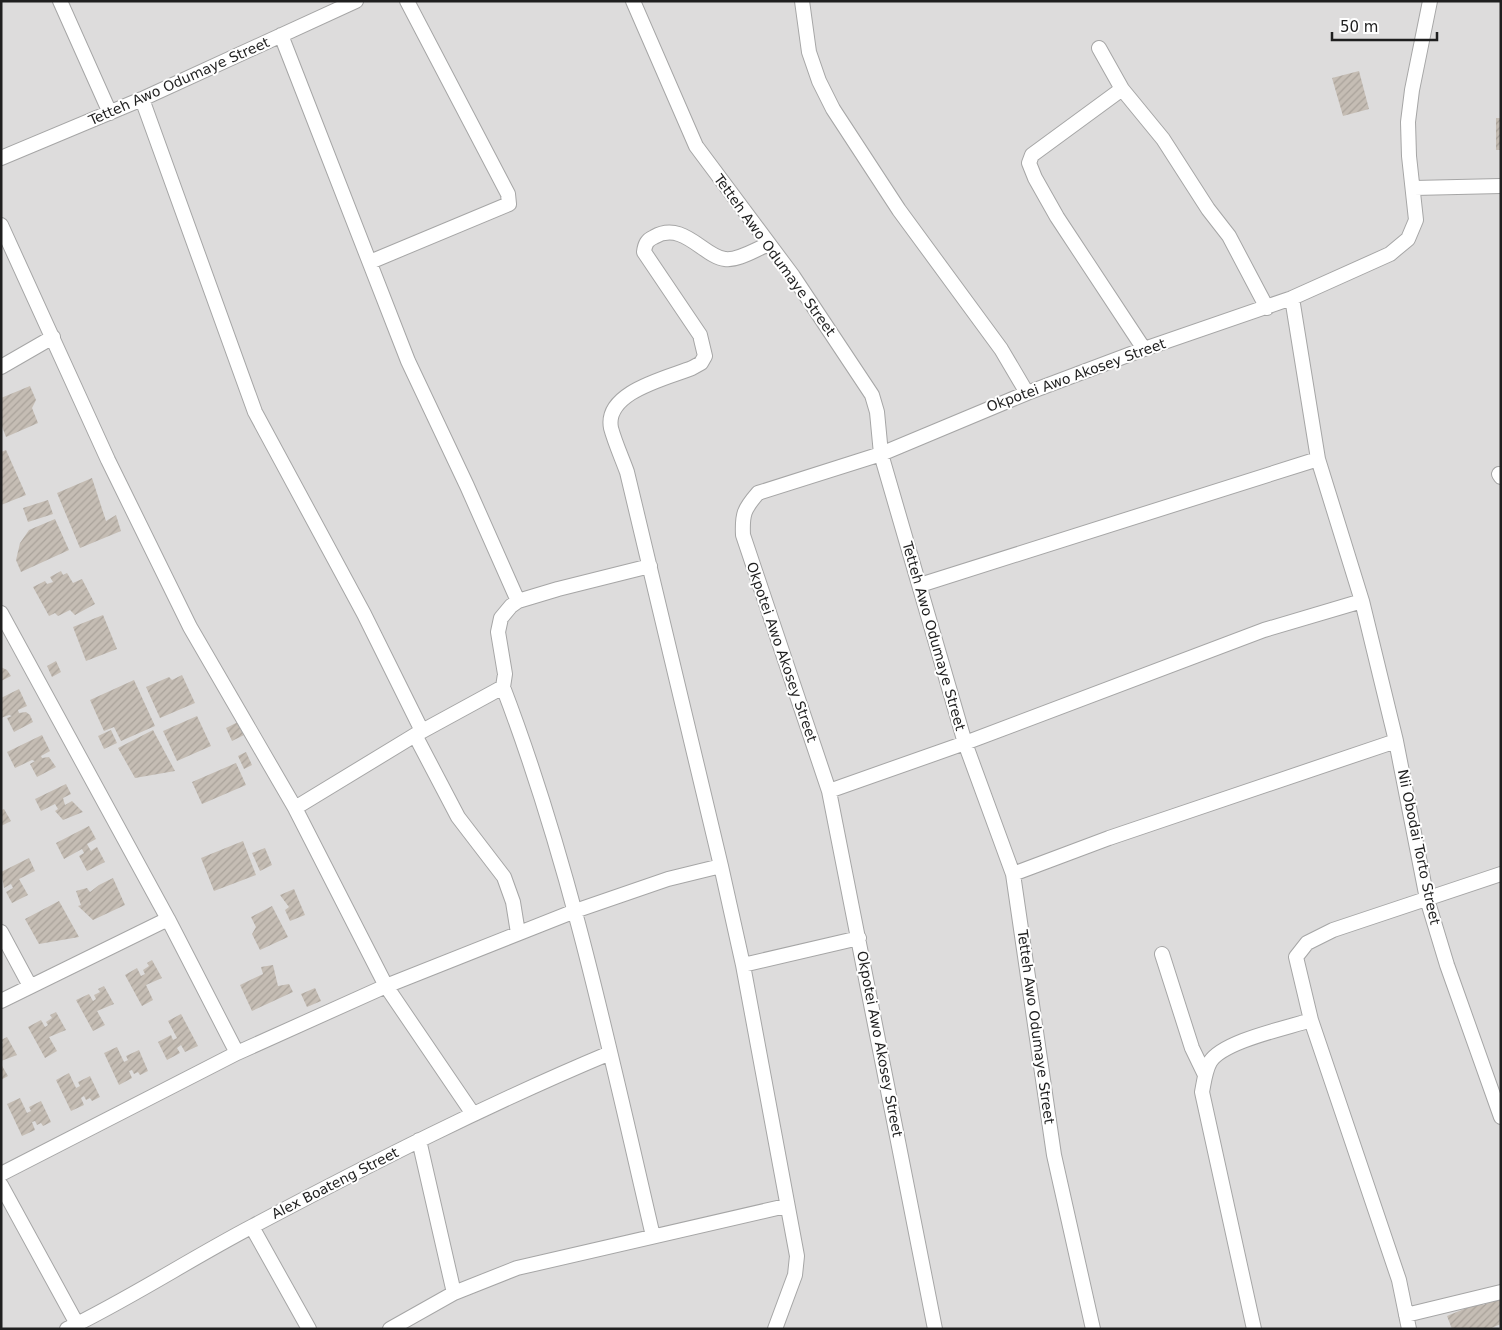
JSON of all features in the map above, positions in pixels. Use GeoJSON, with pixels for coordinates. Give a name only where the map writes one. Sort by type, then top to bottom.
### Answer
{"type":"FeatureCollection","features":[{"type":"Feature","properties":{"kind":"street"},"geometry":{"type":"LineString","coordinates":[[60,1],[110,113]]}},
{"type":"Feature","properties":{"kind":"street","name":"Tetteh Awo Odumaye Street"},"geometry":{"type":"LineString","coordinates":[[1,158],[142,99],[356,1]]}},
{"type":"Feature","properties":{"kind":"street"},"geometry":{"type":"LineString","coordinates":[[370,262],[509,204],[508,194],[407,1]]}},
{"type":"Feature","properties":{"kind":"street","name":"Tetteh Awo Odumaye Street"},"geometry":{"type":"LineString","coordinates":[[633,1],[696,146],[769,244],[872,395],[877,412],[882,454],[965,743],[1014,874],[1054,1155],[1093,1329]]}},
{"type":"Feature","properties":{"kind":"street"},"geometry":{"type":"LineString","coordinates":[[802,1],[809,52],[819,81],[833,109],[899,210],[1001,349],[1027,393]]}},
{"type":"Feature","properties":{"kind":"street","name":"Okpotei Awo Akosey Street"},"geometry":{"type":"LineString","coordinates":[[935,1329],[829,791],[743,535],[742,519],[745,507],[758,493],[882,454],[1027,393],[1144,349],[1267,308],[1390,254],[1408,240],[1416,220],[1414,188],[1408,156],[1408,122],[1412,90],[1430,1]]}},
{"type":"Feature","properties":{"kind":"street"},"geometry":{"type":"LineString","coordinates":[[281,35],[408,361],[467,486],[518,601]]}},
{"type":"Feature","properties":{"kind":"street"},"geometry":{"type":"LineString","coordinates":[[1099,48],[1122,89],[1163,139],[1208,209],[1229,236],[1267,308]]}},
{"type":"Feature","properties":{"kind":"street"},"geometry":{"type":"LineString","coordinates":[[1122,89],[1032,155],[1030,163],[1035,178],[1057,217],[1144,349]]}},
{"type":"Feature","properties":{"kind":"street"},"geometry":{"type":"LineString","coordinates":[[142,99],[255,412],[364,614],[458,817],[504,877],[513,902],[518,933]]}},
{"type":"Feature","properties":{"kind":"street"},"geometry":{"type":"LineString","coordinates":[[1414,188],[1501,186]]}},
{"type":"Feature","properties":{"kind":"street"},"geometry":{"type":"LineString","coordinates":[[1,225],[108,460],[190,627],[295,808],[386,986],[473,1114]]}},
{"type":"Feature","properties":{"kind":"street"},"geometry":{"type":"LineString","coordinates":[[769,244],[730,260],[721,259],[692,239],[668,233],[656,235],[645,245],[644,252],[651,264],[700,335],[705,356],[701,363],[692,368],[627,394],[617,403],[611,415],[611,427],[627,472],[722,866],[743,966],[786,1206],[797,1256],[794,1275],[774,1328]]}},
{"type":"Feature","properties":{"kind":"street","name":"Nii Obodai Torto Street"},"geometry":{"type":"LineString","coordinates":[[1292,298],[1318,459],[1362,601],[1396,740],[1427,899],[1447,965],[1501,1117]]}},
{"type":"Feature","properties":{"kind":"street"},"geometry":{"type":"LineString","coordinates":[[1,367],[53,338]]}},
{"type":"Feature","properties":{"kind":"street"},"geometry":{"type":"LineString","coordinates":[[920,585],[1318,459]]}},
{"type":"Feature","properties":{"kind":"street"},"geometry":{"type":"LineString","coordinates":[[650,566],[518,601],[504,611],[498,632],[506,674],[503,687],[537,784],[575,911],[653,1236]]}},
{"type":"Feature","properties":{"kind":"street"},"geometry":{"type":"LineString","coordinates":[[829,791],[965,743],[1264,630],[1362,601]]}},
{"type":"Feature","properties":{"kind":"street"},"geometry":{"type":"LineString","coordinates":[[1,613],[168,919],[237,1053]]}},
{"type":"Feature","properties":{"kind":"street"},"geometry":{"type":"LineString","coordinates":[[295,808],[418,733],[503,687]]}},
{"type":"Feature","properties":{"kind":"street"},"geometry":{"type":"LineString","coordinates":[[1014,874],[1108,838],[1396,740]]}},
{"type":"Feature","properties":{"kind":"street"},"geometry":{"type":"LineString","coordinates":[[1,1174],[237,1053],[386,986],[575,911],[668,880],[722,866]]}},
{"type":"Feature","properties":{"kind":"street"},"geometry":{"type":"LineString","coordinates":[[1501,874],[1333,930],[1306,944],[1296,957],[1311,1020],[1399,1280],[1408,1322],[1501,1292]]}},
{"type":"Feature","properties":{"kind":"street"},"geometry":{"type":"LineString","coordinates":[[1,1002],[168,919]]}},
{"type":"Feature","properties":{"kind":"street"},"geometry":{"type":"LineString","coordinates":[[1,932],[30,986]]}},
{"type":"Feature","properties":{"kind":"street"},"geometry":{"type":"LineString","coordinates":[[743,966],[859,938]]}},
{"type":"Feature","properties":{"kind":"street"},"geometry":{"type":"LineString","coordinates":[[1162,954],[1192,1048],[1205,1075]]}},
{"type":"Feature","properties":{"kind":"street"},"geometry":{"type":"LineString","coordinates":[[1254,1329],[1202,1092],[1205,1075],[1211,1061],[1232,1046],[1311,1020]]}},
{"type":"Feature","properties":{"kind":"street","name":"Alex Boateng Street"},"geometry":{"type":"LineString","coordinates":[[72,1326],[252,1226],[420,1140],[544,1080],[610,1052]]}},
{"type":"Feature","properties":{"kind":"street"},"geometry":{"type":"LineString","coordinates":[[420,1140],[454,1292]]}},
{"type":"Feature","properties":{"kind":"street"},"geometry":{"type":"LineString","coordinates":[[1,1185],[72,1326]]}},
{"type":"Feature","properties":{"kind":"street"},"geometry":{"type":"LineString","coordinates":[[390,1329],[454,1292],[517,1268],[786,1206]]}},
{"type":"Feature","properties":{"kind":"street"},"geometry":{"type":"LineString","coordinates":[[252,1226],[309,1329]]}},
{"type":"Feature","properties":{"kind":"shaded area"},"geometry":{"type":"Polygon","coordinates":[[[1,1],[1501,1],[1501,1329],[1,1329],[1,1]]]}},
{"type":"Feature","properties":{"kind":"building"},"geometry":{"type":"Polygon","coordinates":[[[1359,71],[1369,109],[1343,116],[1332,78],[1359,71]]]}},
{"type":"Feature","properties":{"kind":"building"},"geometry":{"type":"Polygon","coordinates":[[[1496,118],[1501,118],[1501,150],[1496,150],[1496,118]]]}},
{"type":"Feature","properties":{"kind":"building"},"geometry":{"type":"Polygon","coordinates":[[[30,386],[36,400],[32,408],[38,423],[6,437],[1,424],[1,398],[30,386]]]}},
{"type":"Feature","properties":{"kind":"building"},"geometry":{"type":"Polygon","coordinates":[[[6,450],[26,495],[1,505],[1,452],[6,450]]]}},
{"type":"Feature","properties":{"kind":"building"},"geometry":{"type":"Polygon","coordinates":[[[92,478],[106,521],[116,515],[121,531],[80,548],[57,493],[92,478]]]}},
{"type":"Feature","properties":{"kind":"building"},"geometry":{"type":"Polygon","coordinates":[[[48,500],[53,514],[28,522],[23,508],[48,500]]]}},
{"type":"Feature","properties":{"kind":"building"},"geometry":{"type":"Polygon","coordinates":[[[55,519],[69,550],[21,572],[16,560],[20,543],[29,530],[55,519]]]}},
{"type":"Feature","properties":{"kind":"building"},"geometry":{"type":"Polygon","coordinates":[[[61,571],[63,575],[67,573],[73,583],[82,579],[95,604],[75,615],[70,610],[58,616],[55,613],[49,616],[33,587],[45,581],[47,584],[53,582],[50,577],[61,571]]]}},
{"type":"Feature","properties":{"kind":"building"},"geometry":{"type":"Polygon","coordinates":[[[103,615],[117,649],[86,661],[73,627],[103,615]]]}},
{"type":"Feature","properties":{"kind":"building"},"geometry":{"type":"Polygon","coordinates":[[[56,661],[61,672],[52,677],[47,666],[56,661]]]}},
{"type":"Feature","properties":{"kind":"building"},"geometry":{"type":"Polygon","coordinates":[[[1,667],[7,670],[11,676],[1,681],[1,667]]]}},
{"type":"Feature","properties":{"kind":"building"},"geometry":{"type":"Polygon","coordinates":[[[182,675],[195,703],[160,718],[146,687],[169,677],[172,680],[182,675]]]}},
{"type":"Feature","properties":{"kind":"building"},"geometry":{"type":"Polygon","coordinates":[[[134,680],[155,726],[121,741],[114,727],[104,731],[90,700],[134,680]]]}},
{"type":"Feature","properties":{"kind":"building"},"geometry":{"type":"Polygon","coordinates":[[[19,689],[27,706],[18,710],[19,713],[26,712],[30,715],[33,722],[14,732],[7,718],[12,716],[9,715],[1,718],[1,698],[19,689]]]}},
{"type":"Feature","properties":{"kind":"building"},"geometry":{"type":"Polygon","coordinates":[[[197,716],[211,746],[177,761],[163,731],[197,716]]]}},
{"type":"Feature","properties":{"kind":"building"},"geometry":{"type":"Polygon","coordinates":[[[238,722],[244,735],[232,741],[226,728],[238,722]]]}},
{"type":"Feature","properties":{"kind":"building"},"geometry":{"type":"Polygon","coordinates":[[[111,730],[117,743],[104,749],[98,736],[111,730]]]}},
{"type":"Feature","properties":{"kind":"building"},"geometry":{"type":"Polygon","coordinates":[[[153,730],[175,771],[135,778],[118,748],[153,730]]]}},
{"type":"Feature","properties":{"kind":"building"},"geometry":{"type":"Polygon","coordinates":[[[42,735],[50,751],[41,756],[42,758],[49,757],[56,767],[37,777],[30,764],[35,761],[32,760],[15,768],[7,752],[42,735]]]}},
{"type":"Feature","properties":{"kind":"building"},"geometry":{"type":"Polygon","coordinates":[[[246,752],[252,765],[244,769],[238,756],[246,752]]]}},
{"type":"Feature","properties":{"kind":"building"},"geometry":{"type":"Polygon","coordinates":[[[236,763],[246,785],[202,804],[192,782],[236,763]]]}},
{"type":"Feature","properties":{"kind":"building"},"geometry":{"type":"Polygon","coordinates":[[[66,784],[71,794],[63,798],[65,805],[72,801],[83,812],[63,820],[55,811],[58,809],[55,804],[41,811],[35,799],[66,784]]]}},
{"type":"Feature","properties":{"kind":"building"},"geometry":{"type":"Polygon","coordinates":[[[4,809],[11,821],[1,826],[1,810],[4,809]]]}},
{"type":"Feature","properties":{"kind":"building"},"geometry":{"type":"Polygon","coordinates":[[[89,826],[96,839],[87,844],[91,851],[97,847],[105,862],[87,871],[79,856],[84,853],[82,849],[64,859],[56,843],[89,826]]]}},
{"type":"Feature","properties":{"kind":"building"},"geometry":{"type":"Polygon","coordinates":[[[243,841],[256,875],[214,891],[201,858],[243,841]]]}},
{"type":"Feature","properties":{"kind":"building"},"geometry":{"type":"Polygon","coordinates":[[[265,848],[272,865],[260,871],[252,853],[265,848]]]}},
{"type":"Feature","properties":{"kind":"building"},"geometry":{"type":"Polygon","coordinates":[[[29,858],[35,871],[19,879],[28,895],[12,903],[6,892],[13,888],[11,884],[4,888],[1,872],[29,858]]]}},
{"type":"Feature","properties":{"kind":"building"},"geometry":{"type":"Polygon","coordinates":[[[113,878],[125,905],[93,920],[78,906],[81,905],[76,891],[87,888],[90,892],[113,878]]]}},
{"type":"Feature","properties":{"kind":"building"},"geometry":{"type":"Polygon","coordinates":[[[294,889],[305,915],[290,921],[285,910],[289,907],[280,895],[294,889]]]}},
{"type":"Feature","properties":{"kind":"building"},"geometry":{"type":"Polygon","coordinates":[[[59,901],[79,937],[39,944],[25,919],[59,901]]]}},
{"type":"Feature","properties":{"kind":"building"},"geometry":{"type":"Polygon","coordinates":[[[272,906],[288,937],[260,950],[252,934],[256,927],[251,917],[272,906]]]}},
{"type":"Feature","properties":{"kind":"building"},"geometry":{"type":"Polygon","coordinates":[[[152,960],[162,978],[146,985],[153,1000],[142,1006],[125,975],[137,968],[141,976],[145,974],[143,970],[149,966],[147,963],[152,960]]]}},
{"type":"Feature","properties":{"kind":"building"},"geometry":{"type":"Polygon","coordinates":[[[273,965],[278,986],[289,984],[293,992],[252,1011],[240,985],[263,974],[261,967],[273,965]]]}},
{"type":"Feature","properties":{"kind":"building"},"geometry":{"type":"Polygon","coordinates":[[[104,986],[114,1004],[97,1011],[105,1025],[93,1031],[76,1000],[89,994],[93,1001],[96,999],[94,995],[100,992],[98,989],[104,986]]]}},
{"type":"Feature","properties":{"kind":"building"},"geometry":{"type":"Polygon","coordinates":[[[315,988],[321,1001],[307,1007],[301,994],[315,988]]]}},
{"type":"Feature","properties":{"kind":"building"},"geometry":{"type":"Polygon","coordinates":[[[56,1012],[66,1030],[49,1037],[57,1051],[45,1058],[28,1027],[41,1020],[45,1027],[48,1025],[46,1022],[52,1018],[50,1015],[56,1012]]]}},
{"type":"Feature","properties":{"kind":"building"},"geometry":{"type":"Polygon","coordinates":[[[181,1014],[198,1046],[185,1052],[181,1045],[177,1048],[180,1053],[167,1060],[158,1042],[171,1035],[173,1040],[177,1038],[168,1021],[181,1014]]]}},
{"type":"Feature","properties":{"kind":"building"},"geometry":{"type":"Polygon","coordinates":[[[7,1037],[17,1055],[1,1061],[1,1044],[3,1043],[1,1040],[7,1037]]]}},
{"type":"Feature","properties":{"kind":"building"},"geometry":{"type":"Polygon","coordinates":[[[117,1047],[124,1062],[128,1060],[126,1056],[139,1050],[148,1071],[140,1075],[138,1072],[134,1074],[132,1070],[129,1071],[132,1078],[119,1085],[104,1053],[117,1047]]]}},
{"type":"Feature","properties":{"kind":"building"},"geometry":{"type":"Polygon","coordinates":[[[1,1064],[8,1076],[1,1080],[1,1064]]]}},
{"type":"Feature","properties":{"kind":"building"},"geometry":{"type":"Polygon","coordinates":[[[69,1073],[76,1088],[80,1086],[78,1082],[90,1076],[100,1097],[92,1101],[90,1098],[86,1100],[84,1096],[81,1098],[84,1105],[71,1111],[56,1080],[69,1073]]]}},
{"type":"Feature","properties":{"kind":"building"},"geometry":{"type":"Polygon","coordinates":[[[20,1098],[27,1113],[31,1111],[29,1107],[41,1101],[51,1122],[43,1126],[41,1123],[37,1125],[35,1121],[32,1122],[35,1130],[22,1136],[7,1104],[20,1098]]]}},
{"type":"Feature","properties":{"kind":"building"},"geometry":{"type":"Polygon","coordinates":[[[1501,1298],[1501,1324],[1489,1329],[1452,1329],[1447,1316],[1481,1302],[1483,1305],[1501,1298]]]}}]}
